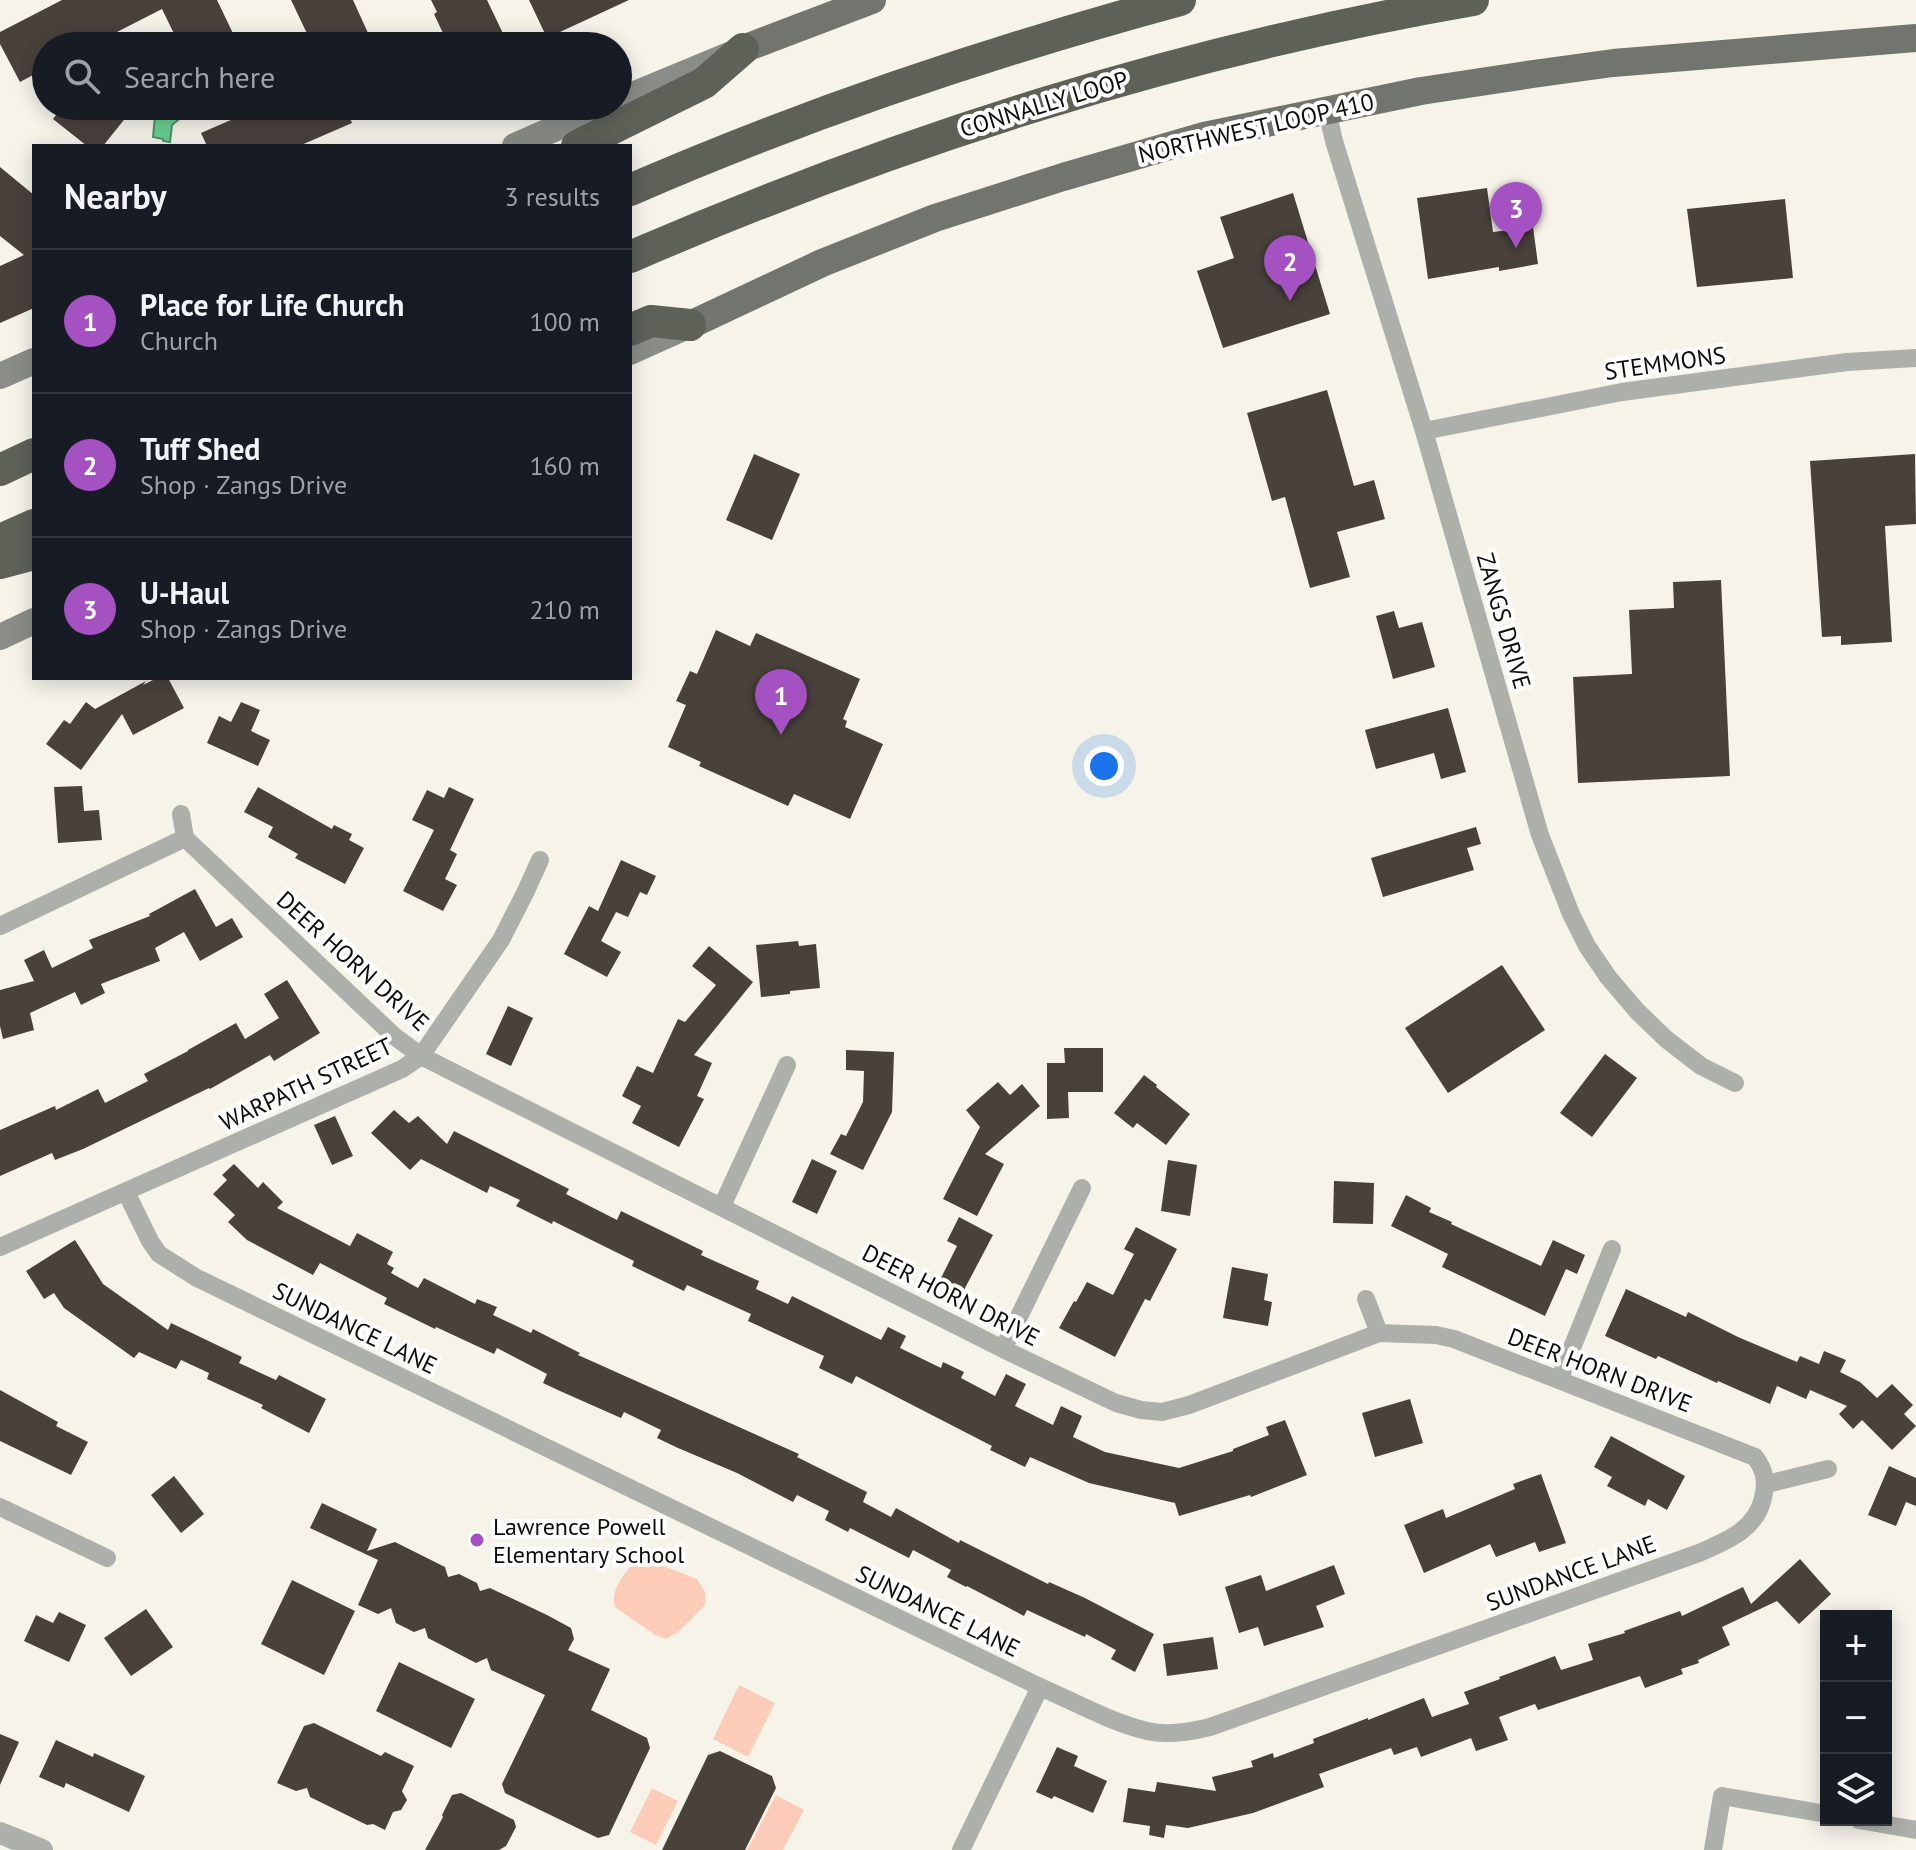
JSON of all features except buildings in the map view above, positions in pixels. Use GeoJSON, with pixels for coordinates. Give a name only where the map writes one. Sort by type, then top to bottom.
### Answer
{"type":"FeatureCollection","features":[{"type":"Feature","properties":{"kind":"highway"},"geometry":{"type":"LineString","coordinates":[[632,189],[789,124],[931,74],[1062,32],[1180,0]]}},
{"type":"Feature","properties":{"kind":"highway","name":"CONNALLY LOOP"},"geometry":{"type":"LineString","coordinates":[[632,256],[821,178],[1035,105],[1266,42],[1473,0]]}},
{"type":"Feature","properties":{"kind":"highway"},"geometry":{"type":"LineString","coordinates":[[632,119],[704,83],[743,49]]}},
{"type":"Feature","properties":{"kind":"highway"},"geometry":{"type":"LineString","coordinates":[[581,144],[629,120]]}},
{"type":"Feature","properties":{"kind":"highway"},"geometry":{"type":"LineString","coordinates":[[632,329],[651,321],[690,325]]}},
{"type":"Feature","properties":{"kind":"highway"},"geometry":{"type":"LineString","coordinates":[[0,470],[32,454]]}},
{"type":"Feature","properties":{"kind":"highway"},"geometry":{"type":"LineString","coordinates":[[0,540],[32,526]]}},
{"type":"Feature","properties":{"kind":"highway"},"geometry":{"type":"LineString","coordinates":[[0,563],[32,555]]}},
{"type":"Feature","properties":{"kind":"main road"},"geometry":{"type":"LineString","coordinates":[[632,95],[872,0]]}},
{"type":"Feature","properties":{"kind":"main road","name":"NORTHWEST LOOP 410"},"geometry":{"type":"LineString","coordinates":[[632,351],[822,263],[935,218],[1204,136],[1421,91],[1613,63],[1916,38]]}},
{"type":"Feature","properties":{"kind":"main road"},"geometry":{"type":"LineString","coordinates":[[520,144],[574,120]]}},
{"type":"Feature","properties":{"kind":"main road"},"geometry":{"type":"LineString","coordinates":[[0,376],[32,362]]}},
{"type":"Feature","properties":{"kind":"main road"},"geometry":{"type":"LineString","coordinates":[[0,637],[32,622]]}},
{"type":"Feature","properties":{"kind":"street","name":"ZANGS DRIVE"},"geometry":{"type":"LineString","coordinates":[[1327,110],[1424,431],[1537,828],[1571,914],[1587,946],[1608,977],[1637,1011],[1701,1066],[1735,1083]]}},
{"type":"Feature","properties":{"kind":"street","name":"STEMMONS"},"geometry":{"type":"LineString","coordinates":[[1424,431],[1622,392],[1847,362],[1916,358]]}},
{"type":"Feature","properties":{"kind":"street"},"geometry":{"type":"LineString","coordinates":[[0,926],[185,838],[181,814]]}},
{"type":"Feature","properties":{"kind":"street","name":"DEER HORN DRIVE"},"geometry":{"type":"LineString","coordinates":[[185,838],[394,1036],[421,1056],[1116,1403],[1162,1412],[1189,1405],[1379,1333],[1436,1335],[1454,1339],[1755,1457],[1764,1469],[1767,1484]]}},
{"type":"Feature","properties":{"kind":"street","name":"WARPATH STREET"},"geometry":{"type":"LineString","coordinates":[[0,1247],[402,1069],[421,1056],[501,940],[540,860]]}},
{"type":"Feature","properties":{"kind":"street"},"geometry":{"type":"LineString","coordinates":[[722,1206],[787,1065]]}},
{"type":"Feature","properties":{"kind":"street"},"geometry":{"type":"LineString","coordinates":[[1003,1349],[1082,1188]]}},
{"type":"Feature","properties":{"kind":"street","name":"SUNDANCE LANE"},"geometry":{"type":"LineString","coordinates":[[126,1192],[159,1254],[197,1278],[1040,1687],[1149,1732],[1186,1733],[1210,1727],[1699,1553],[1743,1531],[1762,1506],[1767,1484]]}},
{"type":"Feature","properties":{"kind":"street"},"geometry":{"type":"LineString","coordinates":[[1559,1380],[1612,1249]]}},
{"type":"Feature","properties":{"kind":"street"},"geometry":{"type":"LineString","coordinates":[[1366,1299],[1379,1333]]}},
{"type":"Feature","properties":{"kind":"street"},"geometry":{"type":"LineString","coordinates":[[1767,1484],[1828,1469]]}},
{"type":"Feature","properties":{"kind":"street"},"geometry":{"type":"LineString","coordinates":[[0,1507],[107,1558]]}},
{"type":"Feature","properties":{"kind":"street"},"geometry":{"type":"LineString","coordinates":[[961,1850],[1040,1687]]}},
{"type":"Feature","properties":{"kind":"street"},"geometry":{"type":"LineString","coordinates":[[1713,1850],[1722,1796],[1820,1813]]}},
{"type":"Feature","properties":{"kind":"street"},"geometry":{"type":"LineString","coordinates":[[1892,1826],[1916,1830]]}},
{"type":"Feature","properties":{"kind":"street"},"geometry":{"type":"LineString","coordinates":[[0,1833],[42,1850]]}},
{"type":"Feature","properties":{"kind":"shaded area"},"geometry":{"type":"Polygon","coordinates":[[[155,120],[178,120],[172,125],[170,142],[153,137],[155,120]]]}},
{"type":"Feature","properties":{"kind":"shaded area"},"geometry":{"type":"Polygon","coordinates":[[[645,1559],[697,1579],[705,1592],[705,1605],[678,1632],[666,1639],[616,1608],[614,1602],[616,1589],[627,1571],[635,1560],[645,1559]]]}},
{"type":"Feature","properties":{"kind":"shaded area"},"geometry":{"type":"Polygon","coordinates":[[[739,1685],[775,1703],[748,1757],[713,1739],[739,1685]]]}},
{"type":"Feature","properties":{"kind":"shaded area"},"geometry":{"type":"Polygon","coordinates":[[[652,1788],[678,1801],[656,1845],[630,1832],[652,1788]]]}},
{"type":"Feature","properties":{"kind":"shaded area"},"geometry":{"type":"Polygon","coordinates":[[[776,1795],[804,1810],[783,1850],[747,1850],[776,1795]]]}},
{"type":"Feature","properties":{"kind":"place","name":"U-Haul"},"geometry":{"type":"Point","coordinates":[1516,248]}},
{"type":"Feature","properties":{"kind":"place","name":"Tuff Shed"},"geometry":{"type":"Point","coordinates":[1290,301]}},
{"type":"Feature","properties":{"kind":"place","name":"Place for Life Church"},"geometry":{"type":"Point","coordinates":[781,735]}},
{"type":"Feature","properties":{"kind":"place","name":"Lawrence Powell Elementary School"},"geometry":{"type":"Point","coordinates":[477,1540]}}]}
